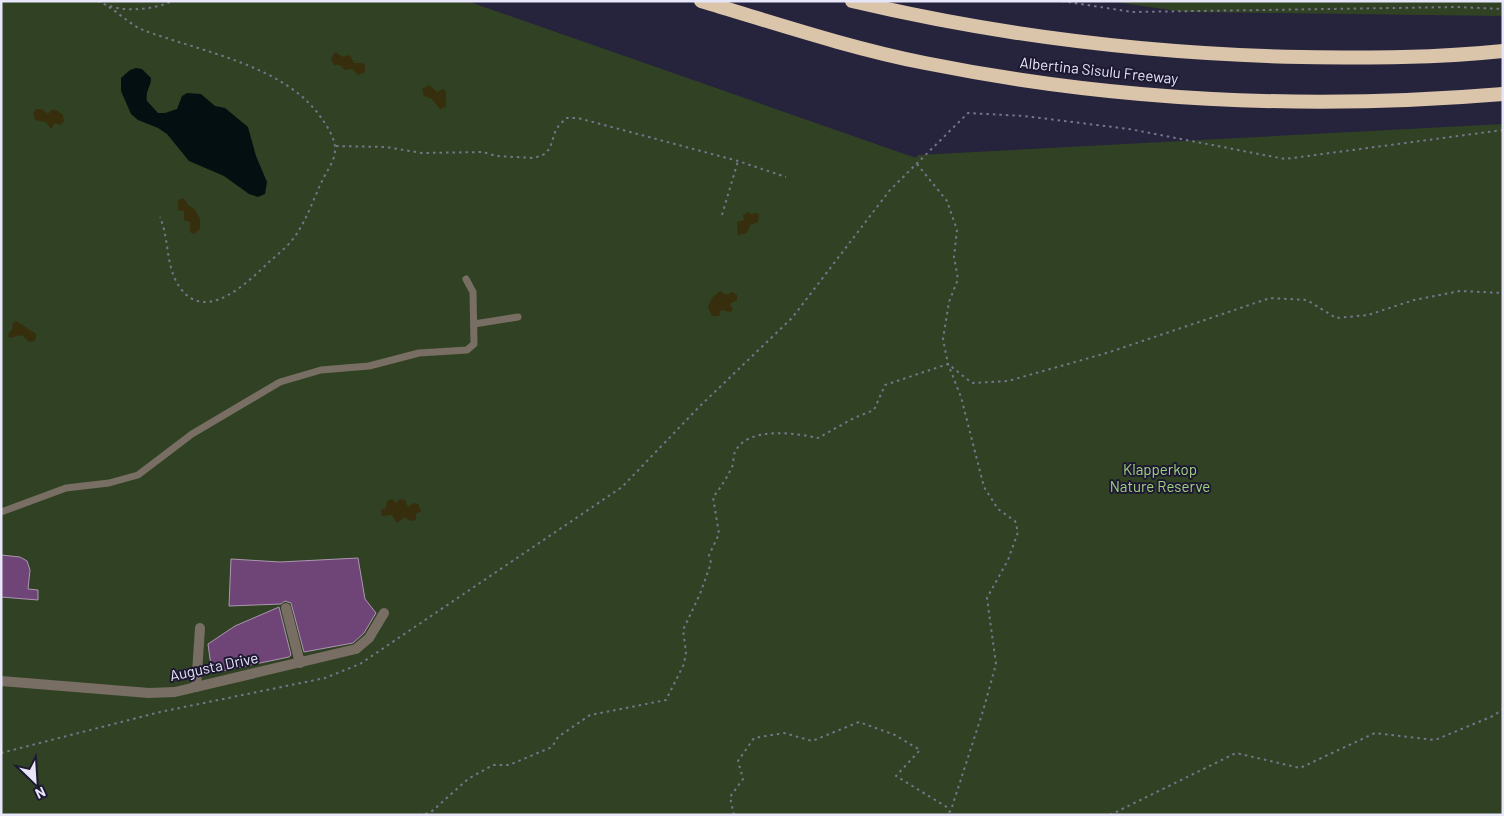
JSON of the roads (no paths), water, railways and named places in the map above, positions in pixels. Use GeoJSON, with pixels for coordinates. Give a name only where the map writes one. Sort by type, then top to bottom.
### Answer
{"type":"FeatureCollection","features":[{"type":"Feature","properties":{"kind":"highway","name":"Albertina Sisulu Freeway"},"geometry":{"type":"LineString","coordinates":[[701,1],[850,45],[924,63],[1076,87],[1162,96],[1319,101],[1392,100],[1503,94]]}},
{"type":"Feature","properties":{"kind":"highway","name":"Albertina Sisulu Freeway"},"geometry":{"type":"LineString","coordinates":[[852,1],[996,30],[1161,50],[1226,55],[1332,58],[1503,51]]}},
{"type":"Feature","properties":{"kind":"street"},"geometry":{"type":"LineString","coordinates":[[286,608],[300,663]]}},
{"type":"Feature","properties":{"kind":"street","name":"Augusta Drive"},"geometry":{"type":"LineString","coordinates":[[1,682],[149,693],[175,692],[356,648],[368,638],[384,613]]}},
{"type":"Feature","properties":{"kind":"street"},"geometry":{"type":"LineString","coordinates":[[196,687],[200,628]]}},
{"type":"Feature","properties":{"kind":"lane"},"geometry":{"type":"LineString","coordinates":[[1,512],[66,488],[109,483],[138,475],[192,434],[280,382],[321,370],[369,366],[419,353],[467,350],[474,344],[474,324],[473,292],[466,280]]}},
{"type":"Feature","properties":{"kind":"lane"},"geometry":{"type":"LineString","coordinates":[[474,324],[518,317]]}},
{"type":"Feature","properties":{"kind":"park label","name":"Klapperkop Nature Reserve"},"geometry":{"type":"Point","coordinates":[1160,478]}}]}
